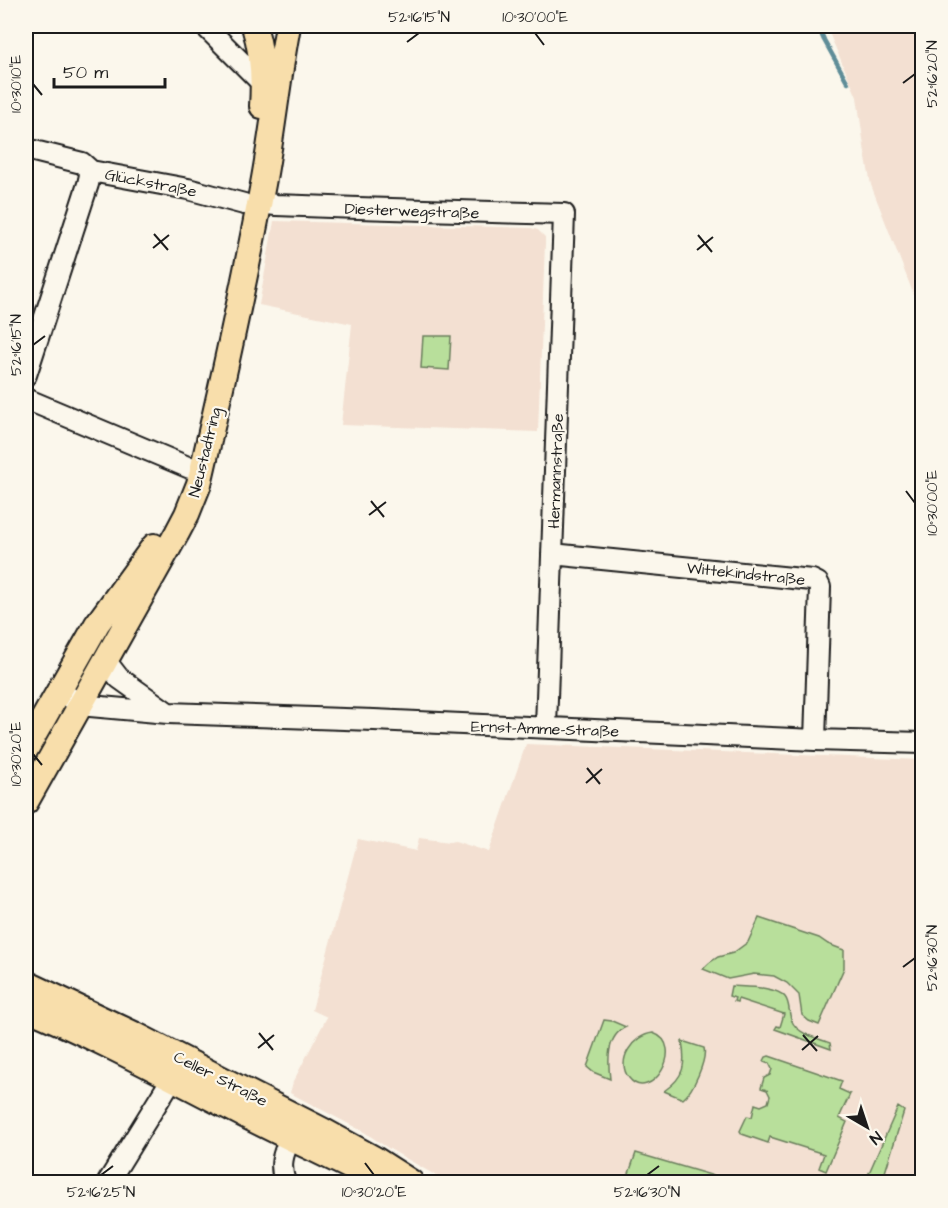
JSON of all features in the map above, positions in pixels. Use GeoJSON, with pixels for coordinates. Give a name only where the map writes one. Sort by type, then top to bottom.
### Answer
{"type":"FeatureCollection","features":[{"type":"Feature","properties":{"kind":"main road","name":"Neustadtring"},"geometry":{"type":"LineString","coordinates":[[26,802],[187,514],[199,484],[239,303],[252,203],[263,84],[254,26]]}},
{"type":"Feature","properties":{"kind":"main road","name":"Neustadtring"},"geometry":{"type":"LineString","coordinates":[[26,749],[110,605],[162,534],[183,490],[273,124],[280,66],[288,26]]}},
{"type":"Feature","properties":{"kind":"main road","name":"Celler Straße"},"geometry":{"type":"LineString","coordinates":[[26,984],[126,1030],[200,1080],[295,1128],[380,1182]]}},
{"type":"Feature","properties":{"kind":"main road","name":"Celler Straße"},"geometry":{"type":"LineString","coordinates":[[26,1008],[90,1036],[172,1077],[200,1080]]}},
{"type":"Feature","properties":{"kind":"main road","name":"Celler Straße"},"geometry":{"type":"LineString","coordinates":[[295,1128],[366,1154],[411,1182]]}},
{"type":"Feature","properties":{"kind":"street"},"geometry":{"type":"LineString","coordinates":[[205,26],[263,84]]}},
{"type":"Feature","properties":{"kind":"street","name":"Glückstraße"},"geometry":{"type":"LineString","coordinates":[[26,149],[82,163],[91,171],[252,203]]}},
{"type":"Feature","properties":{"kind":"street"},"geometry":{"type":"LineString","coordinates":[[26,375],[91,171]]}},
{"type":"Feature","properties":{"kind":"street","name":"Diesterwegstraße"},"geometry":{"type":"LineString","coordinates":[[252,203],[564,214]]}},
{"type":"Feature","properties":{"kind":"street","name":"Hermannstraße"},"geometry":{"type":"LineString","coordinates":[[546,727],[564,214]]}},
{"type":"Feature","properties":{"kind":"street"},"geometry":{"type":"LineString","coordinates":[[26,399],[190,468]]}},
{"type":"Feature","properties":{"kind":"street","name":"Wittekindstraße"},"geometry":{"type":"LineString","coordinates":[[552,554],[812,580],[818,583],[820,587],[814,740]]}},
{"type":"Feature","properties":{"kind":"street"},"geometry":{"type":"LineString","coordinates":[[105,660],[119,678],[168,713]]}},
{"type":"Feature","properties":{"kind":"street"},"geometry":{"type":"LineString","coordinates":[[73,667],[67,686],[71,698],[80,705]]}},
{"type":"Feature","properties":{"kind":"street","name":"Ernst-Amme-Straße"},"geometry":{"type":"LineString","coordinates":[[80,705],[168,713],[922,743]]}},
{"type":"Feature","properties":{"kind":"street","name":"Celler Straße"},"geometry":{"type":"LineString","coordinates":[[108,1182],[172,1077]]}},
{"type":"Feature","properties":{"kind":"street"},"geometry":{"type":"LineString","coordinates":[[285,1182],[281,1170],[284,1151],[295,1128]]}},
{"type":"Feature","properties":{"kind":"shaded area"},"geometry":{"type":"Polygon","coordinates":[[[826,26],[922,26],[922,316],[871,185],[857,97],[826,26]]]}},
{"type":"Feature","properties":{"kind":"shaded area"},"geometry":{"type":"Polygon","coordinates":[[[274,221],[538,230],[545,237],[545,243],[538,432],[341,425],[352,324],[259,305],[274,221]]]}},
{"type":"Feature","properties":{"kind":"shaded area"},"geometry":{"type":"Polygon","coordinates":[[[526,744],[922,760],[922,1182],[447,1182],[364,1132],[290,1093],[293,1082],[327,1017],[312,1010],[358,839],[416,851],[419,838],[455,841],[489,852],[526,744]]]}},
{"type":"Feature","properties":{"kind":"green space"},"geometry":{"type":"Polygon","coordinates":[[[423,336],[451,336],[449,370],[421,368],[423,336]]]}},
{"type":"Feature","properties":{"kind":"green space"},"geometry":{"type":"Polygon","coordinates":[[[759,918],[819,938],[844,950],[844,968],[819,1025],[802,1015],[799,995],[787,983],[774,976],[754,974],[728,979],[703,969],[718,957],[733,953],[748,942],[759,918]]]}},
{"type":"Feature","properties":{"kind":"green space"},"geometry":{"type":"Polygon","coordinates":[[[731,986],[760,988],[781,993],[787,1001],[795,1027],[830,1043],[831,1049],[775,1029],[777,1026],[780,1027],[784,1014],[738,999],[737,1002],[734,1001],[735,998],[729,996],[731,986]]]}},
{"type":"Feature","properties":{"kind":"green space"},"geometry":{"type":"Polygon","coordinates":[[[604,1020],[626,1027],[619,1031],[612,1043],[609,1057],[610,1079],[587,1067],[604,1020]]]}},
{"type":"Feature","properties":{"kind":"green space"},"geometry":{"type":"Polygon","coordinates":[[[653,1033],[663,1039],[667,1049],[666,1060],[655,1079],[647,1084],[637,1084],[629,1078],[625,1071],[625,1057],[639,1038],[653,1033]]]}},
{"type":"Feature","properties":{"kind":"green space"},"geometry":{"type":"Polygon","coordinates":[[[682,1041],[704,1048],[698,1075],[683,1099],[664,1091],[680,1075],[684,1063],[682,1041]]]}},
{"type":"Feature","properties":{"kind":"green space"},"geometry":{"type":"Polygon","coordinates":[[[769,1056],[842,1081],[839,1089],[850,1094],[839,1118],[847,1122],[826,1171],[819,1168],[824,1154],[770,1137],[768,1143],[742,1134],[740,1131],[747,1116],[752,1117],[755,1104],[761,1106],[768,1103],[770,1096],[767,1090],[761,1088],[764,1078],[770,1075],[772,1069],[769,1063],[764,1061],[769,1056]]]}},
{"type":"Feature","properties":{"kind":"green space"},"geometry":{"type":"Polygon","coordinates":[[[898,1107],[904,1111],[882,1182],[865,1182],[898,1107]]]}},
{"type":"Feature","properties":{"kind":"green space"},"geometry":{"type":"Polygon","coordinates":[[[636,1153],[714,1176],[712,1182],[626,1182],[636,1153]]]}},
{"type":"Feature","properties":{"kind":"waterway"},"geometry":{"type":"LineString","coordinates":[[818,26],[848,83]]}}]}
